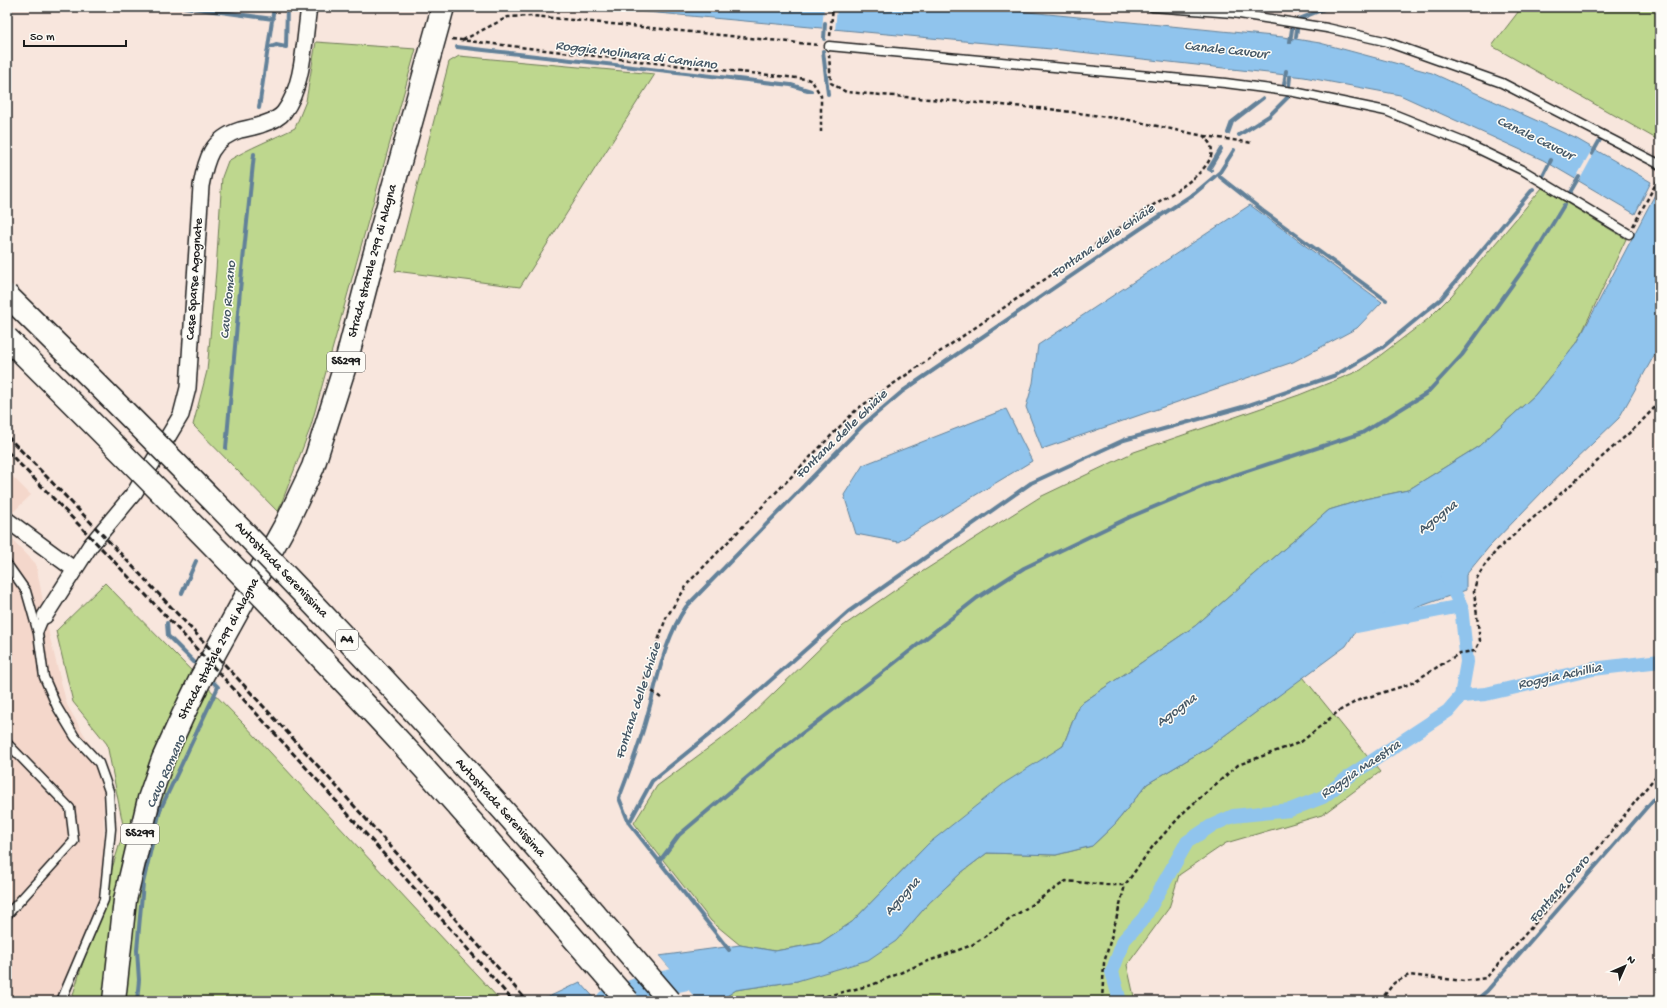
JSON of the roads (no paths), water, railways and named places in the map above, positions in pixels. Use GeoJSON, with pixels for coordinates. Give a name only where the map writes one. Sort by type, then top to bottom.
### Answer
{"type":"FeatureCollection","features":[{"type":"Feature","properties":{"kind":"main road","name":"Strada statale 299 di Alagna"},"geometry":{"type":"LineString","coordinates":[[114,1001],[125,900],[149,799],[163,759],[204,673],[287,522],[313,467],[345,366],[443,7]]}},
{"type":"Feature","properties":{"kind":"main road","name":"Autostrada Serenissima"},"geometry":{"type":"LineString","coordinates":[[7,295],[128,414],[332,624],[468,771],[670,1001]]}},
{"type":"Feature","properties":{"kind":"main road","name":"A4"},"geometry":{"type":"LineString","coordinates":[[7,338],[105,435],[279,614],[402,744],[628,1001]]}},
{"type":"Feature","properties":{"kind":"street","name":"Case Sparse Agognate"},"geometry":{"type":"LineString","coordinates":[[45,616],[90,546],[135,492],[181,415],[188,388],[201,186],[205,164],[210,151],[222,138],[238,131],[274,120],[283,114],[292,100],[301,75],[309,7]]}},
{"type":"Feature","properties":{"kind":"street"},"geometry":{"type":"LineString","coordinates":[[7,520],[75,570]]}},
{"type":"Feature","properties":{"kind":"lane"},"geometry":{"type":"LineString","coordinates":[[1152,7],[1233,13],[1328,28],[1384,41],[1502,83],[1607,136],[1660,166]]}},
{"type":"Feature","properties":{"kind":"lane"},"geometry":{"type":"LineString","coordinates":[[830,43],[1256,87],[1294,92],[1386,112],[1466,143],[1524,172],[1629,234]]}},
{"type":"Feature","properties":{"kind":"lane"},"geometry":{"type":"LineString","coordinates":[[7,564],[26,590],[38,633],[44,677],[57,706],[75,738],[99,763],[109,791],[111,829],[104,900],[61,1001]]}},
{"type":"Feature","properties":{"kind":"lane","name":"Case Sparse Agognate"},"geometry":{"type":"LineString","coordinates":[[38,633],[45,616]]}},
{"type":"Feature","properties":{"kind":"lane"},"geometry":{"type":"LineString","coordinates":[[7,743],[70,808],[74,841],[7,915]]}},
{"type":"Feature","properties":{"kind":"water","name":"Canale Cavour"},"geometry":{"type":"Polygon","coordinates":[[[592,7],[976,7],[1283,37],[1320,43],[1432,73],[1577,139],[1651,182],[1635,214],[1543,160],[1400,95],[1304,77],[1062,50],[592,7]]]}},
{"type":"Feature","properties":{"kind":"water"},"geometry":{"type":"Polygon","coordinates":[[[1660,185],[1660,345],[1619,418],[1546,488],[1489,547],[1466,575],[1466,590],[1357,629],[1346,646],[1209,747],[1147,784],[1115,824],[1092,846],[1056,855],[987,853],[962,872],[929,903],[896,941],[868,960],[797,981],[736,990],[719,1001],[697,1001],[659,956],[740,945],[775,951],[820,943],[852,922],[928,844],[1006,782],[1063,746],[1079,705],[1195,626],[1329,510],[1365,499],[1408,490],[1479,446],[1535,395],[1577,343],[1660,185]]]}},
{"type":"Feature","properties":{"kind":"water"},"geometry":{"type":"Polygon","coordinates":[[[1250,205],[1382,302],[1357,328],[1293,362],[1042,449],[1026,407],[1033,383],[1038,345],[1250,205]]]}},
{"type":"Feature","properties":{"kind":"water"},"geometry":{"type":"Polygon","coordinates":[[[1006,409],[1032,461],[898,542],[856,534],[844,495],[863,465],[1006,409]]]}},
{"type":"Feature","properties":{"kind":"water"},"geometry":{"type":"Polygon","coordinates":[[[580,982],[597,1001],[540,1001],[580,982]]]}},
{"type":"Feature","properties":{"kind":"waterway"},"geometry":{"type":"LineString","coordinates":[[184,7],[273,19]]}},
{"type":"Feature","properties":{"kind":"waterway","name":"Cavo Romano"},"geometry":{"type":"LineString","coordinates":[[259,108],[274,7]]}},
{"type":"Feature","properties":{"kind":"waterway"},"geometry":{"type":"LineString","coordinates":[[268,48],[276,45],[286,47],[287,7]]}},
{"type":"Feature","properties":{"kind":"waterway","name":"Fontana delle Ghiaie"},"geometry":{"type":"LineString","coordinates":[[1299,19],[1329,7]]}},
{"type":"Feature","properties":{"kind":"waterway","name":"Roggia Molinara di Camiano"},"geometry":{"type":"LineString","coordinates":[[824,39],[825,23]]}},
{"type":"Feature","properties":{"kind":"waterway"},"geometry":{"type":"LineString","coordinates":[[1290,42],[1292,29]]}},
{"type":"Feature","properties":{"kind":"waterway","name":"Fontana delle Ghiaie"},"geometry":{"type":"LineString","coordinates":[[1296,37],[1297,29]]}},
{"type":"Feature","properties":{"kind":"waterway","name":"Roggia Molinara di Camiano"},"geometry":{"type":"LineString","coordinates":[[457,47],[791,85],[811,91]]}},
{"type":"Feature","properties":{"kind":"waterway","name":"Roggia Molinara di Camiano"},"geometry":{"type":"LineString","coordinates":[[823,51],[828,94]]}},
{"type":"Feature","properties":{"kind":"waterway"},"geometry":{"type":"LineString","coordinates":[[1284,85],[1286,71]]}},
{"type":"Feature","properties":{"kind":"waterway","name":"Fontana delle Ghiaie"},"geometry":{"type":"LineString","coordinates":[[1289,86],[1290,77]]}},
{"type":"Feature","properties":{"kind":"waterway","name":"Fontana delle Ghiaie"},"geometry":{"type":"LineString","coordinates":[[1239,135],[1269,116],[1288,97]]}},
{"type":"Feature","properties":{"kind":"waterway"},"geometry":{"type":"LineString","coordinates":[[1228,133],[1232,122],[1263,98]]}},
{"type":"Feature","properties":{"kind":"waterway"},"geometry":{"type":"LineString","coordinates":[[1592,154],[1601,138]]}},
{"type":"Feature","properties":{"kind":"waterway"},"geometry":{"type":"LineString","coordinates":[[1211,170],[1209,169],[1221,149]]}},
{"type":"Feature","properties":{"kind":"waterway","name":"Fontana delle Ghiaie"},"geometry":{"type":"LineString","coordinates":[[729,950],[629,823],[619,798],[640,740],[667,647],[678,620],[686,607],[863,425],[903,391],[1195,193],[1220,172],[1234,150]]}},
{"type":"Feature","properties":{"kind":"waterway","name":"Cavo Romano"},"geometry":{"type":"LineString","coordinates":[[226,448],[254,154]]}},
{"type":"Feature","properties":{"kind":"waterway","name":"Canale Cavour"},"geometry":{"type":"LineString","coordinates":[[1542,178],[1551,160]]}},
{"type":"Feature","properties":{"kind":"waterway"},"geometry":{"type":"LineString","coordinates":[[1220,177],[1263,211],[1386,300]]}},
{"type":"Feature","properties":{"kind":"waterway"},"geometry":{"type":"LineString","coordinates":[[1569,194],[1579,177]]}},
{"type":"Feature","properties":{"kind":"waterway"},"geometry":{"type":"LineString","coordinates":[[629,823],[652,781],[710,734],[848,612],[1031,483],[1124,440],[1246,406],[1336,375],[1383,347],[1441,299],[1533,189]]}},
{"type":"Feature","properties":{"kind":"waterway"},"geometry":{"type":"LineString","coordinates":[[659,862],[679,835],[776,753],[878,676],[977,598],[1024,568],[1130,517],[1211,483],[1362,433],[1427,393],[1462,355],[1535,253],[1564,205]]}},
{"type":"Feature","properties":{"kind":"waterway","name":"Cavo Romano"},"geometry":{"type":"LineString","coordinates":[[182,593],[196,561]]}},
{"type":"Feature","properties":{"kind":"waterway","name":"Roggia Maestra"},"geometry":{"type":"LineString","coordinates":[[1120,1001],[1112,972],[1124,940],[1144,918],[1187,842],[1211,826],[1233,816],[1290,810],[1323,797],[1351,775],[1448,711],[1461,696],[1467,662],[1461,606],[1447,577]]}},
{"type":"Feature","properties":{"kind":"waterway"},"geometry":{"type":"LineString","coordinates":[[1357,626],[1461,606]]}},
{"type":"Feature","properties":{"kind":"waterway","name":"Cavo Romano"},"geometry":{"type":"LineString","coordinates":[[167,623],[168,636],[200,668]]}},
{"type":"Feature","properties":{"kind":"waterway","name":"Roggia Achillia"},"geometry":{"type":"LineString","coordinates":[[1461,696],[1486,694],[1593,669],[1660,661]]}},
{"type":"Feature","properties":{"kind":"waterway","name":"Cavo Romano"},"geometry":{"type":"LineString","coordinates":[[137,1001],[139,980],[137,950],[143,883],[160,810],[218,687],[208,677]]}},
{"type":"Feature","properties":{"kind":"waterway","name":"Fontana Orero"},"geometry":{"type":"LineString","coordinates":[[1475,1001],[1487,991],[1660,792]]}},
{"type":"Feature","properties":{"kind":"waterway","name":"Agogna"},"geometry":{"type":"LineString","coordinates":[[608,1001],[645,987],[710,973]]}},
{"type":"Feature","properties":{"kind":"railway"},"geometry":{"type":"LineString","coordinates":[[7,436],[206,644],[400,857],[527,1001]]}},
{"type":"Feature","properties":{"kind":"railway"},"geometry":{"type":"LineString","coordinates":[[7,451],[137,586],[264,722],[390,861],[513,1001]]}}]}
